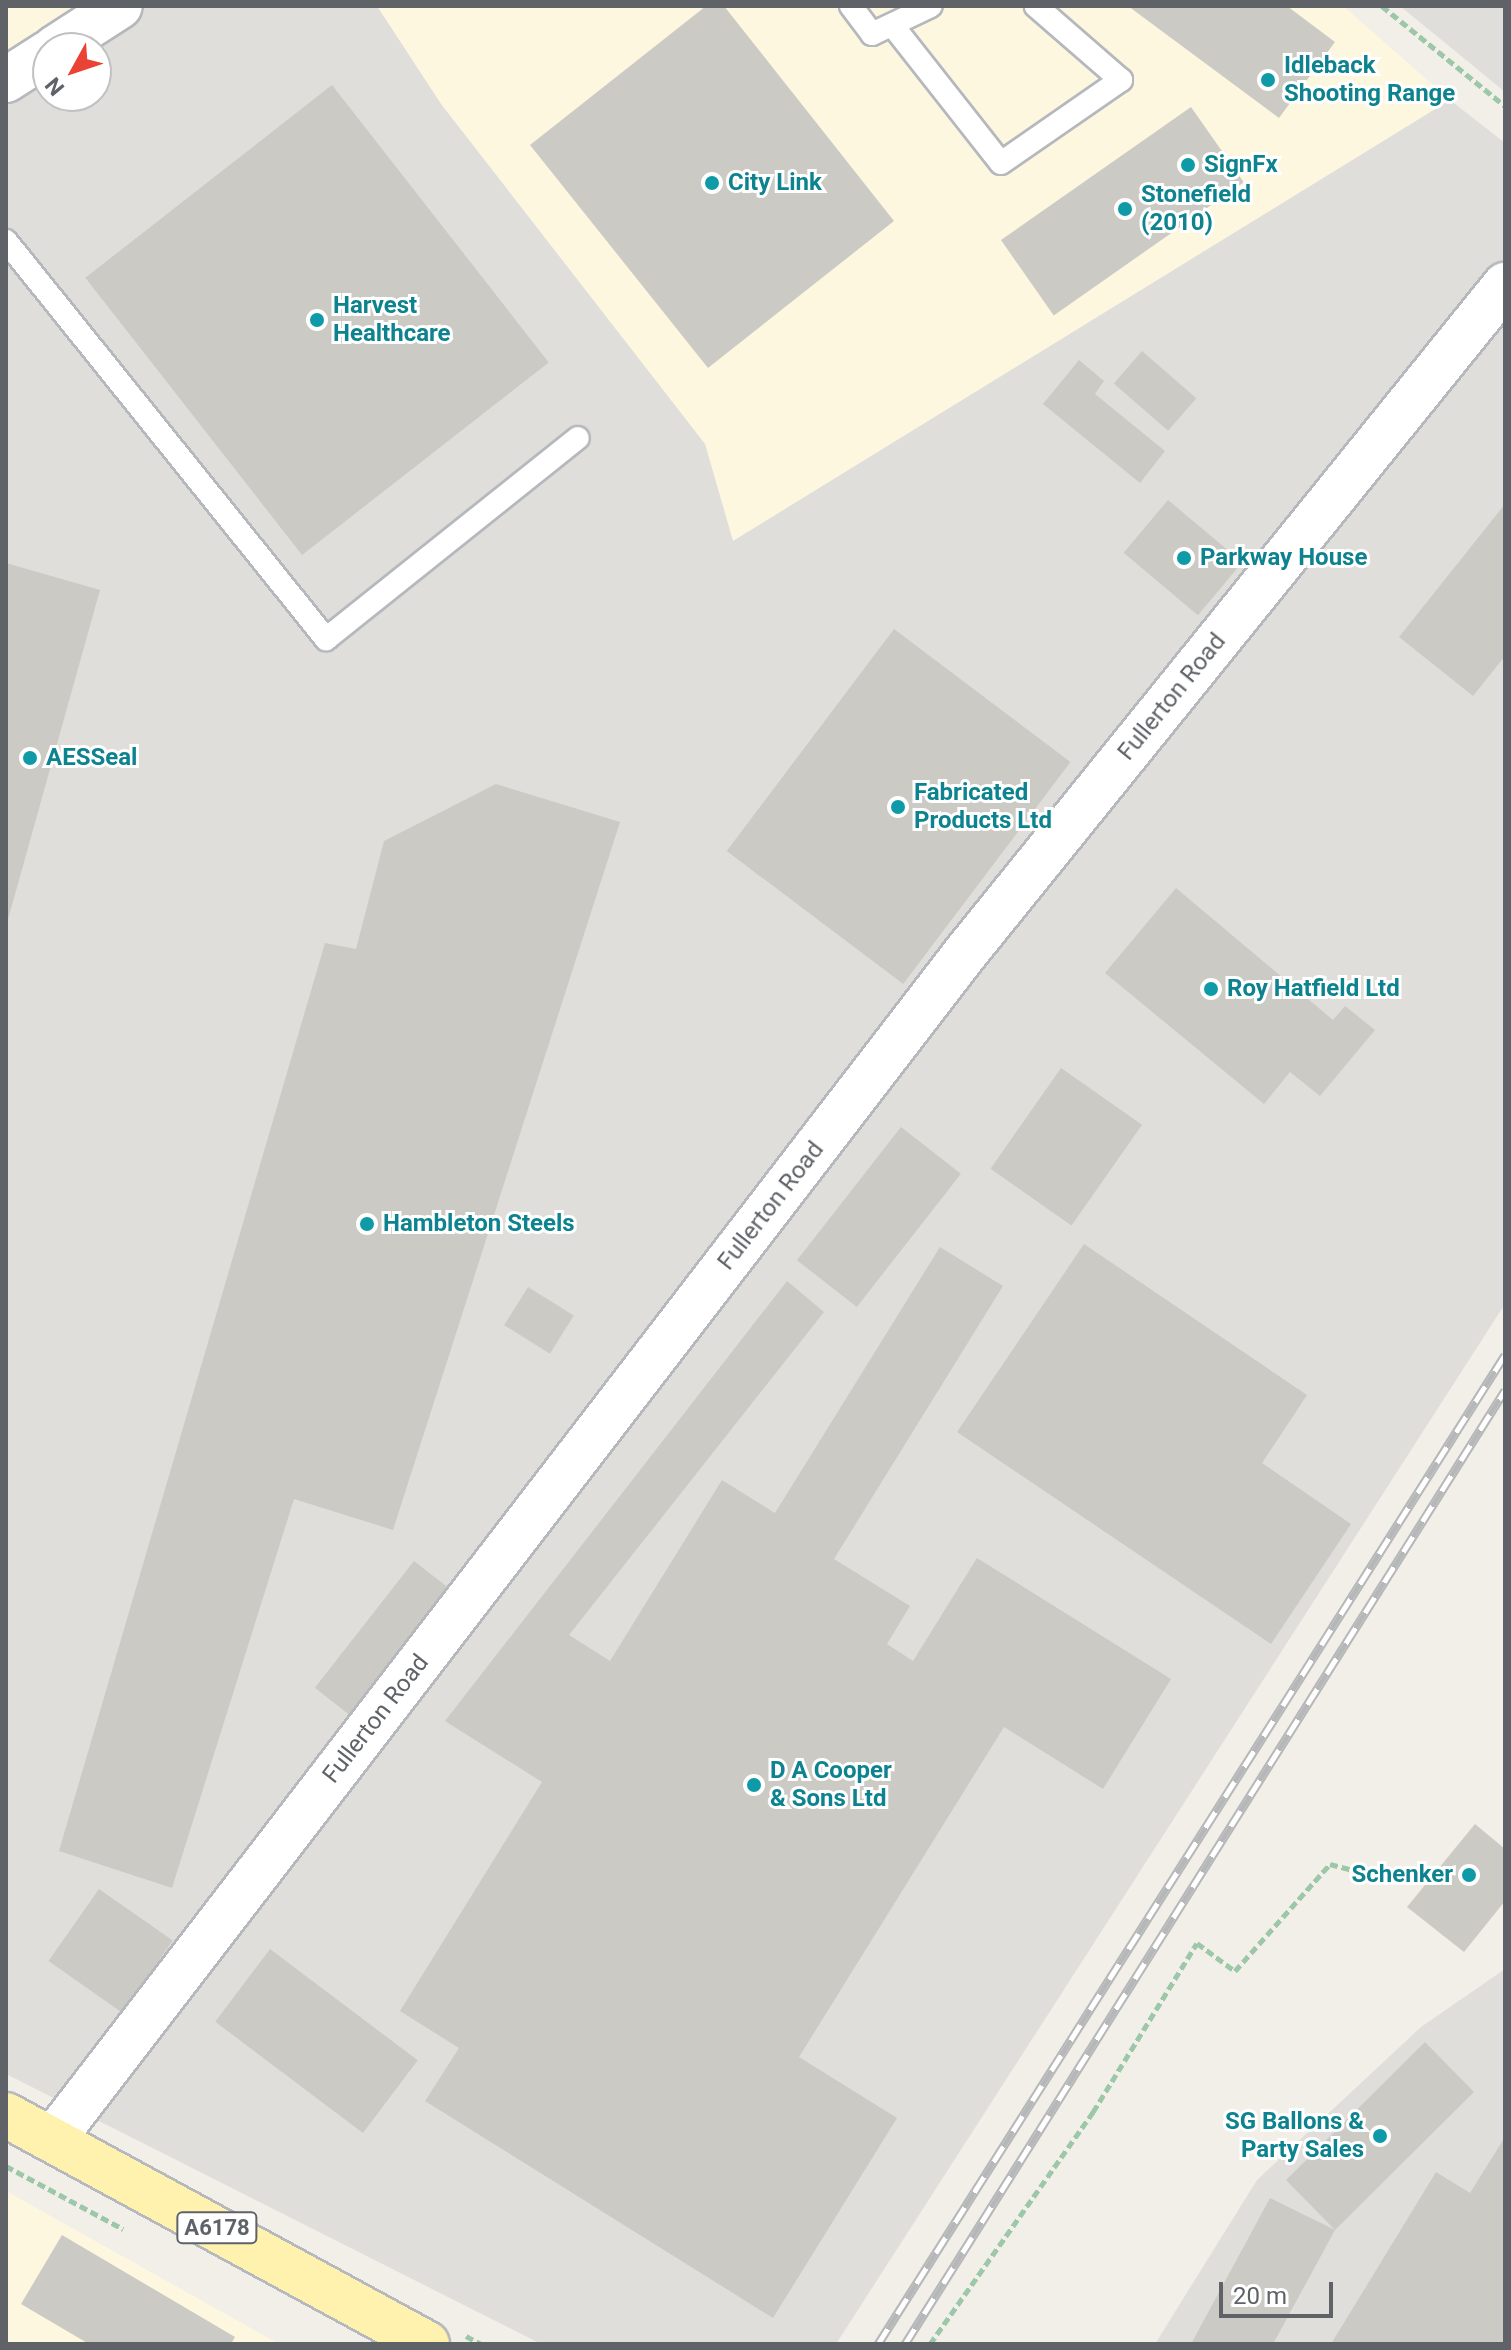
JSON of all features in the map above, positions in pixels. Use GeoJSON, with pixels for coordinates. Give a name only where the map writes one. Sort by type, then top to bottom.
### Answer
{"type":"FeatureCollection","features":[{"type":"Feature","properties":{"kind":"main road","name":"A6178"},"geometry":{"type":"LineString","coordinates":[[6,2115],[427,2344]]}},
{"type":"Feature","properties":{"kind":"street"},"geometry":{"type":"LineString","coordinates":[[80,32],[120,6]]}},
{"type":"Feature","properties":{"kind":"street"},"geometry":{"type":"LineString","coordinates":[[6,80],[32,63]]}},
{"type":"Feature","properties":{"kind":"street","name":"Fullerton Road"},"geometry":{"type":"LineString","coordinates":[[53,2139],[963,956],[1505,285]]}},
{"type":"Feature","properties":{"kind":"lane"},"geometry":{"type":"LineString","coordinates":[[851,6],[872,34],[931,6]]}},
{"type":"Feature","properties":{"kind":"lane"},"geometry":{"type":"LineString","coordinates":[[893,26],[1001,163],[1121,80],[1036,6]]}},
{"type":"Feature","properties":{"kind":"lane"},"geometry":{"type":"LineString","coordinates":[[6,241],[326,639],[578,438]]}},
{"type":"Feature","properties":{"kind":"path"},"geometry":{"type":"LineString","coordinates":[[1382,6],[1505,106]]}},
{"type":"Feature","properties":{"kind":"path"},"geometry":{"type":"LineString","coordinates":[[930,2344],[1093,2112],[1197,1943],[1235,1971],[1330,1864],[1387,1879]]}},
{"type":"Feature","properties":{"kind":"shaded area"},"geometry":{"type":"Polygon","coordinates":[[[6,6],[120,6],[80,32],[32,32],[32,63],[6,80],[6,6]]]}},
{"type":"Feature","properties":{"kind":"shaded area"},"geometry":{"type":"Polygon","coordinates":[[[120,6],[377,6],[441,104],[705,444],[733,541],[1450,100],[1505,143],[1505,1304],[836,2344],[541,2344],[6,2074],[6,80],[32,63],[32,112],[112,112],[112,32],[80,32],[120,6]]]}},
{"type":"Feature","properties":{"kind":"shaded area"},"geometry":{"type":"Polygon","coordinates":[[[377,6],[1343,6],[1450,100],[733,541],[705,444],[441,104],[377,6]]]}},
{"type":"Feature","properties":{"kind":"shaded area"},"geometry":{"type":"Polygon","coordinates":[[[1400,6],[1505,6],[1505,92],[1400,6]]]}},
{"type":"Feature","properties":{"kind":"shaded area"},"geometry":{"type":"Polygon","coordinates":[[[1505,1969],[1505,2344],[1155,2344],[1257,2180],[1421,2027],[1505,1969]]]}},
{"type":"Feature","properties":{"kind":"shaded area"},"geometry":{"type":"Polygon","coordinates":[[[6,2191],[279,2344],[6,2344],[6,2191]]]}},
{"type":"Feature","properties":{"kind":"building","name":"City Link"},"geometry":{"type":"Polygon","coordinates":[[[706,6],[724,6],[894,221],[708,368],[530,145],[706,6]]]}},
{"type":"Feature","properties":{"kind":"building","name":"Idleback Shooting Range"},"geometry":{"type":"Polygon","coordinates":[[[1128,6],[1287,6],[1335,42],[1279,118],[1128,6]]]}},
{"type":"Feature","properties":{"kind":"building","name":"Harvest Healthcare"},"geometry":{"type":"Polygon","coordinates":[[[332,85],[549,362],[302,555],[85,278],[332,85]]]}},
{"type":"Feature","properties":{"kind":"building"},"geometry":{"type":"Polygon","coordinates":[[[1191,107],[1244,182],[1054,315],[1001,240],[1191,107]]]}},
{"type":"Feature","properties":{"kind":"building"},"geometry":{"type":"Polygon","coordinates":[[[1142,351],[1196,398],[1168,431],[1114,383],[1142,351]]]}},
{"type":"Feature","properties":{"kind":"building"},"geometry":{"type":"Polygon","coordinates":[[[1079,360],[1104,381],[1095,394],[1165,451],[1140,483],[1043,404],[1079,360]]]}},
{"type":"Feature","properties":{"kind":"building","name":"Parkway House"},"geometry":{"type":"Polygon","coordinates":[[[1168,500],[1242,562],[1198,615],[1124,553],[1168,500]]]}},
{"type":"Feature","properties":{"kind":"building"},"geometry":{"type":"Polygon","coordinates":[[[1505,504],[1505,656],[1473,696],[1399,637],[1505,504]]]}},
{"type":"Feature","properties":{"kind":"building","name":"AESSeal"},"geometry":{"type":"Polygon","coordinates":[[[6,563],[100,590],[7,923],[6,923],[6,563]]]}},
{"type":"Feature","properties":{"kind":"building","name":"Fabricated Products Ltd"},"geometry":{"type":"Polygon","coordinates":[[[894,629],[1070,762],[903,984],[727,851],[894,629]]]}},
{"type":"Feature","properties":{"kind":"building","name":"Hambleton Steels"},"geometry":{"type":"Polygon","coordinates":[[[496,784],[620,822],[393,1530],[294,1499],[172,1888],[59,1851],[325,943],[356,949],[384,841],[496,784]]]}},
{"type":"Feature","properties":{"kind":"building","name":"Roy Hatfield Ltd"},"geometry":{"type":"Polygon","coordinates":[[[1176,888],[1333,1020],[1345,1006],[1375,1030],[1320,1096],[1290,1072],[1264,1104],[1105,973],[1176,888]]]}},
{"type":"Feature","properties":{"kind":"building"},"geometry":{"type":"Polygon","coordinates":[[[1061,1068],[1142,1125],[1072,1226],[990,1169],[1061,1068]]]}},
{"type":"Feature","properties":{"kind":"building"},"geometry":{"type":"Polygon","coordinates":[[[901,1127],[961,1174],[857,1307],[797,1260],[901,1127]]]}},
{"type":"Feature","properties":{"kind":"building"},"geometry":{"type":"Polygon","coordinates":[[[1084,1244],[1307,1395],[1262,1463],[1351,1524],[1271,1644],[957,1432],[1084,1244]]]}},
{"type":"Feature","properties":{"kind":"building","name":"D A Cooper & Sons Ltd"},"geometry":{"type":"Polygon","coordinates":[[[940,1247],[1003,1286],[834,1559],[910,1606],[887,1644],[913,1661],[977,1558],[1171,1679],[1103,1789],[1004,1727],[799,2057],[897,2118],[773,2318],[425,2101],[459,2048],[400,2011],[542,1782],[445,1721],[787,1281],[824,1312],[569,1635],[610,1661],[722,1480],[775,1513],[940,1247]]]}},
{"type":"Feature","properties":{"kind":"building"},"geometry":{"type":"Polygon","coordinates":[[[528,1287],[574,1316],[550,1354],[504,1325],[528,1287]]]}},
{"type":"Feature","properties":{"kind":"building"},"geometry":{"type":"Polygon","coordinates":[[[414,1561],[450,1589],[351,1716],[315,1688],[414,1561]]]}},
{"type":"Feature","properties":{"kind":"building","name":"Schenker"},"geometry":{"type":"Polygon","coordinates":[[[1475,1824],[1505,1849],[1505,1901],[1464,1952],[1407,1907],[1475,1824]]]}},
{"type":"Feature","properties":{"kind":"building"},"geometry":{"type":"Polygon","coordinates":[[[99,1889],[173,1941],[122,2013],[49,1961],[99,1889]]]}},
{"type":"Feature","properties":{"kind":"building"},"geometry":{"type":"Polygon","coordinates":[[[270,1949],[418,2060],[363,2133],[215,2022],[270,1949]]]}},
{"type":"Feature","properties":{"kind":"building","name":"SG Ballons & Party Sales"},"geometry":{"type":"Polygon","coordinates":[[[1425,2042],[1474,2092],[1335,2230],[1286,2180],[1425,2042]]]}},
{"type":"Feature","properties":{"kind":"building"},"geometry":{"type":"Polygon","coordinates":[[[1505,2137],[1505,2344],[1331,2344],[1436,2172],[1470,2193],[1505,2137]]]}},
{"type":"Feature","properties":{"kind":"building"},"geometry":{"type":"Polygon","coordinates":[[[1270,2198],[1335,2230],[1273,2344],[1191,2344],[1270,2198]]]}},
{"type":"Feature","properties":{"kind":"building"},"geometry":{"type":"Polygon","coordinates":[[[62,2235],[235,2337],[231,2344],[89,2344],[21,2304],[62,2235]]]}},
{"type":"Feature","properties":{"kind":"railway"},"geometry":{"type":"LineString","coordinates":[[878,2344],[1505,1355]]}},
{"type":"Feature","properties":{"kind":"railway"},"geometry":{"type":"LineString","coordinates":[[905,2344],[1505,1390]]}},
{"type":"Feature","properties":{"kind":"place","name":"Idleback Shooting Range"},"geometry":{"type":"Point","coordinates":[1268,80]}},
{"type":"Feature","properties":{"kind":"place","name":"SignFx"},"geometry":{"type":"Point","coordinates":[1188,165]}},
{"type":"Feature","properties":{"kind":"place","name":"City Link"},"geometry":{"type":"Point","coordinates":[712,183]}},
{"type":"Feature","properties":{"kind":"place","name":"Stonefield (2010)"},"geometry":{"type":"Point","coordinates":[1125,209]}},
{"type":"Feature","properties":{"kind":"place","name":"Harvest Healthcare"},"geometry":{"type":"Point","coordinates":[317,320]}},
{"type":"Feature","properties":{"kind":"place","name":"Parkway House"},"geometry":{"type":"Point","coordinates":[1184,558]}},
{"type":"Feature","properties":{"kind":"place","name":"AESSeal"},"geometry":{"type":"Point","coordinates":[30,758]}},
{"type":"Feature","properties":{"kind":"place","name":"Fabricated Products Ltd"},"geometry":{"type":"Point","coordinates":[898,807]}},
{"type":"Feature","properties":{"kind":"place","name":"Roy Hatfield Ltd"},"geometry":{"type":"Point","coordinates":[1211,989]}},
{"type":"Feature","properties":{"kind":"place","name":"Hambleton Steels"},"geometry":{"type":"Point","coordinates":[367,1224]}},
{"type":"Feature","properties":{"kind":"place","name":"D A Cooper & Sons Ltd"},"geometry":{"type":"Point","coordinates":[754,1785]}},
{"type":"Feature","properties":{"kind":"place","name":"Schenker"},"geometry":{"type":"Point","coordinates":[1469,1875]}},
{"type":"Feature","properties":{"kind":"place","name":"SG Ballons & Party Sales"},"geometry":{"type":"Point","coordinates":[1380,2136]}}]}
